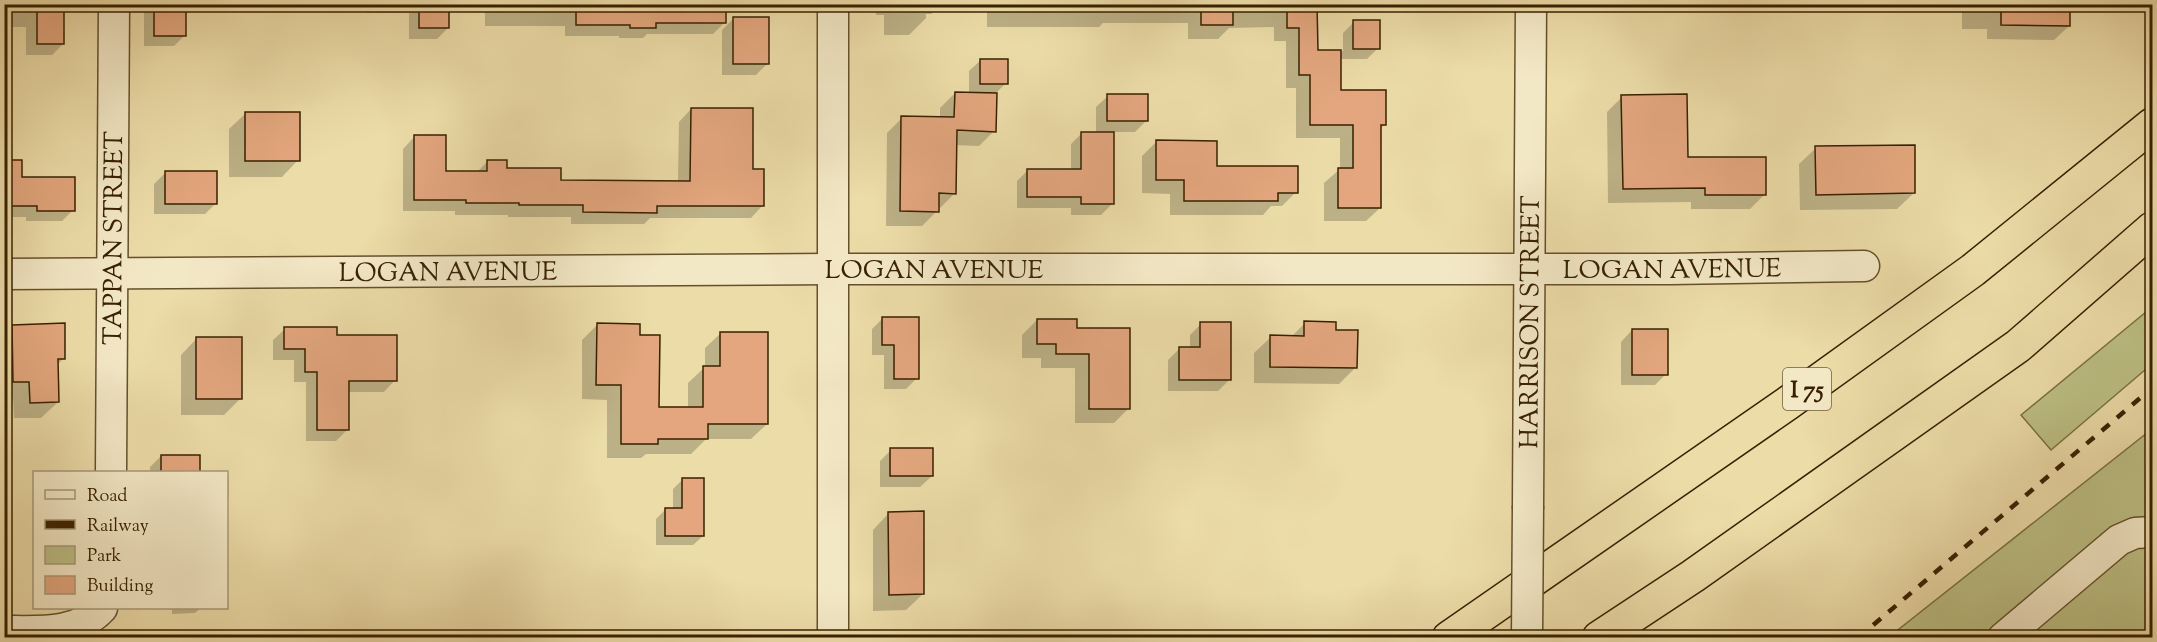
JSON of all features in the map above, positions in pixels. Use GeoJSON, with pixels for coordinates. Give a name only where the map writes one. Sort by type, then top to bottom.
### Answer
{"type":"FeatureCollection","features":[{"type":"Feature","properties":{"kind":"highway","name":"I 75"},"geometry":{"type":"LineString","coordinates":[[1449,638],[1788,403],[1964,276],[2152,124]]}},
{"type":"Feature","properties":{"kind":"highway"},"geometry":{"type":"LineString","coordinates":[[1599,638],[1694,576],[2018,346],[2152,229]]}},
{"type":"Feature","properties":{"kind":"street","name":"TAPPAN STREET"},"geometry":{"type":"LineString","coordinates":[[111,471],[114,4]]}},
{"type":"Feature","properties":{"kind":"street"},"geometry":{"type":"LineString","coordinates":[[833,4],[833,638]]}},
{"type":"Feature","properties":{"kind":"street","name":"HARRISON STREET"},"geometry":{"type":"LineString","coordinates":[[1527,638],[1531,4]]}},
{"type":"Feature","properties":{"kind":"street","name":"LOGAN AVENUE"},"geometry":{"type":"LineString","coordinates":[[4,273],[1864,266]]}},
{"type":"Feature","properties":{"kind":"street"},"geometry":{"type":"LineString","coordinates":[[2003,638],[2119,540],[2135,532],[2152,532]]}},
{"type":"Feature","properties":{"kind":"street"},"geometry":{"type":"LineString","coordinates":[[4,631],[41,631],[74,626],[101,609]]}},
{"type":"Feature","properties":{"kind":"green space"},"geometry":{"type":"Polygon","coordinates":[[[2152,307],[2152,364],[2051,450],[2021,415],[2152,307]]]}},
{"type":"Feature","properties":{"kind":"green space"},"geometry":{"type":"Polygon","coordinates":[[[2152,429],[2152,637],[1889,637],[2152,429]]]}},
{"type":"Feature","properties":{"kind":"building"},"geometry":{"type":"Polygon","coordinates":[[[37,4],[64,4],[64,44],[37,44],[37,4]]]}},
{"type":"Feature","properties":{"kind":"building"},"geometry":{"type":"Polygon","coordinates":[[[154,4],[186,4],[186,36],[154,36],[154,4]]]}},
{"type":"Feature","properties":{"kind":"building"},"geometry":{"type":"Polygon","coordinates":[[[419,4],[449,4],[449,28],[419,28],[419,4]]]}},
{"type":"Feature","properties":{"kind":"building"},"geometry":{"type":"Polygon","coordinates":[[[576,4],[726,4],[726,23],[656,23],[656,28],[630,28],[630,25],[576,25],[576,4]]]}},
{"type":"Feature","properties":{"kind":"building"},"geometry":{"type":"Polygon","coordinates":[[[1201,4],[1233,4],[1233,25],[1201,25],[1201,4]]]}},
{"type":"Feature","properties":{"kind":"building"},"geometry":{"type":"Polygon","coordinates":[[[1287,4],[1317,4],[1318,50],[1341,50],[1341,90],[1386,90],[1386,125],[1381,125],[1381,208],[1338,208],[1338,168],[1353,168],[1353,125],[1310,125],[1310,75],[1299,75],[1299,28],[1287,28],[1287,4]]]}},
{"type":"Feature","properties":{"kind":"building"},"geometry":{"type":"Polygon","coordinates":[[[2001,4],[2070,4],[2070,26],[2001,25],[2001,4]]]}},
{"type":"Feature","properties":{"kind":"building"},"geometry":{"type":"Polygon","coordinates":[[[733,17],[769,17],[769,64],[733,64],[733,17]]]}},
{"type":"Feature","properties":{"kind":"building"},"geometry":{"type":"Polygon","coordinates":[[[1353,20],[1380,20],[1380,49],[1353,49],[1353,20]]]}},
{"type":"Feature","properties":{"kind":"building"},"geometry":{"type":"Polygon","coordinates":[[[980,59],[1008,59],[1008,84],[980,84],[980,59]]]}},
{"type":"Feature","properties":{"kind":"building"},"geometry":{"type":"Polygon","coordinates":[[[955,92],[997,93],[996,132],[957,130],[956,194],[939,193],[939,212],[900,211],[901,116],[954,117],[955,92]]]}},
{"type":"Feature","properties":{"kind":"building"},"geometry":{"type":"Polygon","coordinates":[[[1107,94],[1148,94],[1148,121],[1107,121],[1107,94]]]}},
{"type":"Feature","properties":{"kind":"building"},"geometry":{"type":"Polygon","coordinates":[[[1687,94],[1688,157],[1766,157],[1766,195],[1705,195],[1705,188],[1623,189],[1621,95],[1687,94]]]}},
{"type":"Feature","properties":{"kind":"building"},"geometry":{"type":"Polygon","coordinates":[[[691,108],[753,108],[753,169],[764,169],[764,206],[657,206],[657,213],[583,212],[583,205],[519,205],[519,203],[466,203],[466,200],[414,200],[414,135],[446,135],[446,171],[487,171],[487,160],[507,160],[507,168],[561,168],[561,180],[690,181],[691,108]]]}},
{"type":"Feature","properties":{"kind":"building"},"geometry":{"type":"Polygon","coordinates":[[[245,112],[300,112],[300,161],[245,161],[245,112]]]}},
{"type":"Feature","properties":{"kind":"building"},"geometry":{"type":"Polygon","coordinates":[[[1081,132],[1114,132],[1114,204],[1081,204],[1081,197],[1027,197],[1027,169],[1081,169],[1081,132]]]}},
{"type":"Feature","properties":{"kind":"building"},"geometry":{"type":"Polygon","coordinates":[[[1156,140],[1217,141],[1217,166],[1298,166],[1298,193],[1278,193],[1278,201],[1184,201],[1184,180],[1156,180],[1156,140]]]}},
{"type":"Feature","properties":{"kind":"building"},"geometry":{"type":"Polygon","coordinates":[[[1915,145],[1915,193],[1816,195],[1815,146],[1915,145]]]}},
{"type":"Feature","properties":{"kind":"building"},"geometry":{"type":"Polygon","coordinates":[[[4,160],[22,160],[22,177],[75,177],[75,211],[37,211],[37,206],[4,206],[4,160]]]}},
{"type":"Feature","properties":{"kind":"building"},"geometry":{"type":"Polygon","coordinates":[[[165,171],[217,171],[217,204],[165,204],[165,171]]]}},
{"type":"Feature","properties":{"kind":"building"},"geometry":{"type":"Polygon","coordinates":[[[882,317],[919,317],[919,379],[894,379],[894,345],[882,345],[882,317]]]}},
{"type":"Feature","properties":{"kind":"building"},"geometry":{"type":"Polygon","coordinates":[[[1037,319],[1077,319],[1077,328],[1130,328],[1130,409],[1089,409],[1089,354],[1056,354],[1056,344],[1037,344],[1037,319]]]}},
{"type":"Feature","properties":{"kind":"building"},"geometry":{"type":"Polygon","coordinates":[[[1304,321],[1336,322],[1336,330],[1358,330],[1357,368],[1270,367],[1270,335],[1304,336],[1304,321]]]}},
{"type":"Feature","properties":{"kind":"building"},"geometry":{"type":"Polygon","coordinates":[[[1200,322],[1231,322],[1231,380],[1179,380],[1179,347],[1200,347],[1200,322]]]}},
{"type":"Feature","properties":{"kind":"building"},"geometry":{"type":"Polygon","coordinates":[[[65,323],[65,359],[58,359],[59,402],[30,403],[29,382],[13,382],[12,325],[65,323]]]}},
{"type":"Feature","properties":{"kind":"building"},"geometry":{"type":"Polygon","coordinates":[[[597,323],[640,324],[640,335],[660,335],[659,407],[703,407],[703,366],[720,366],[720,332],[768,332],[768,424],[708,424],[708,439],[658,439],[658,444],[621,444],[621,385],[596,385],[597,323]]]}},
{"type":"Feature","properties":{"kind":"building"},"geometry":{"type":"Polygon","coordinates":[[[284,327],[337,327],[337,335],[397,335],[397,381],[349,381],[349,430],[317,430],[317,372],[305,372],[305,349],[284,349],[284,327]]]}},
{"type":"Feature","properties":{"kind":"building"},"geometry":{"type":"Polygon","coordinates":[[[1632,329],[1668,329],[1668,375],[1632,375],[1632,329]]]}},
{"type":"Feature","properties":{"kind":"building"},"geometry":{"type":"Polygon","coordinates":[[[196,337],[242,337],[242,399],[196,399],[196,337]]]}},
{"type":"Feature","properties":{"kind":"building"},"geometry":{"type":"Polygon","coordinates":[[[890,448],[933,448],[933,476],[890,476],[890,448]]]}},
{"type":"Feature","properties":{"kind":"building"},"geometry":{"type":"Polygon","coordinates":[[[161,455],[200,455],[200,471],[161,471],[161,455]]]}},
{"type":"Feature","properties":{"kind":"building"},"geometry":{"type":"Polygon","coordinates":[[[682,478],[704,478],[704,536],[665,536],[665,508],[682,508],[682,478]]]}},
{"type":"Feature","properties":{"kind":"building"},"geometry":{"type":"Polygon","coordinates":[[[924,511],[924,594],[889,595],[888,512],[924,511]]]}},
{"type":"Feature","properties":{"kind":"railway"},"geometry":{"type":"LineString","coordinates":[[1858,638],[2152,388]]}}]}
